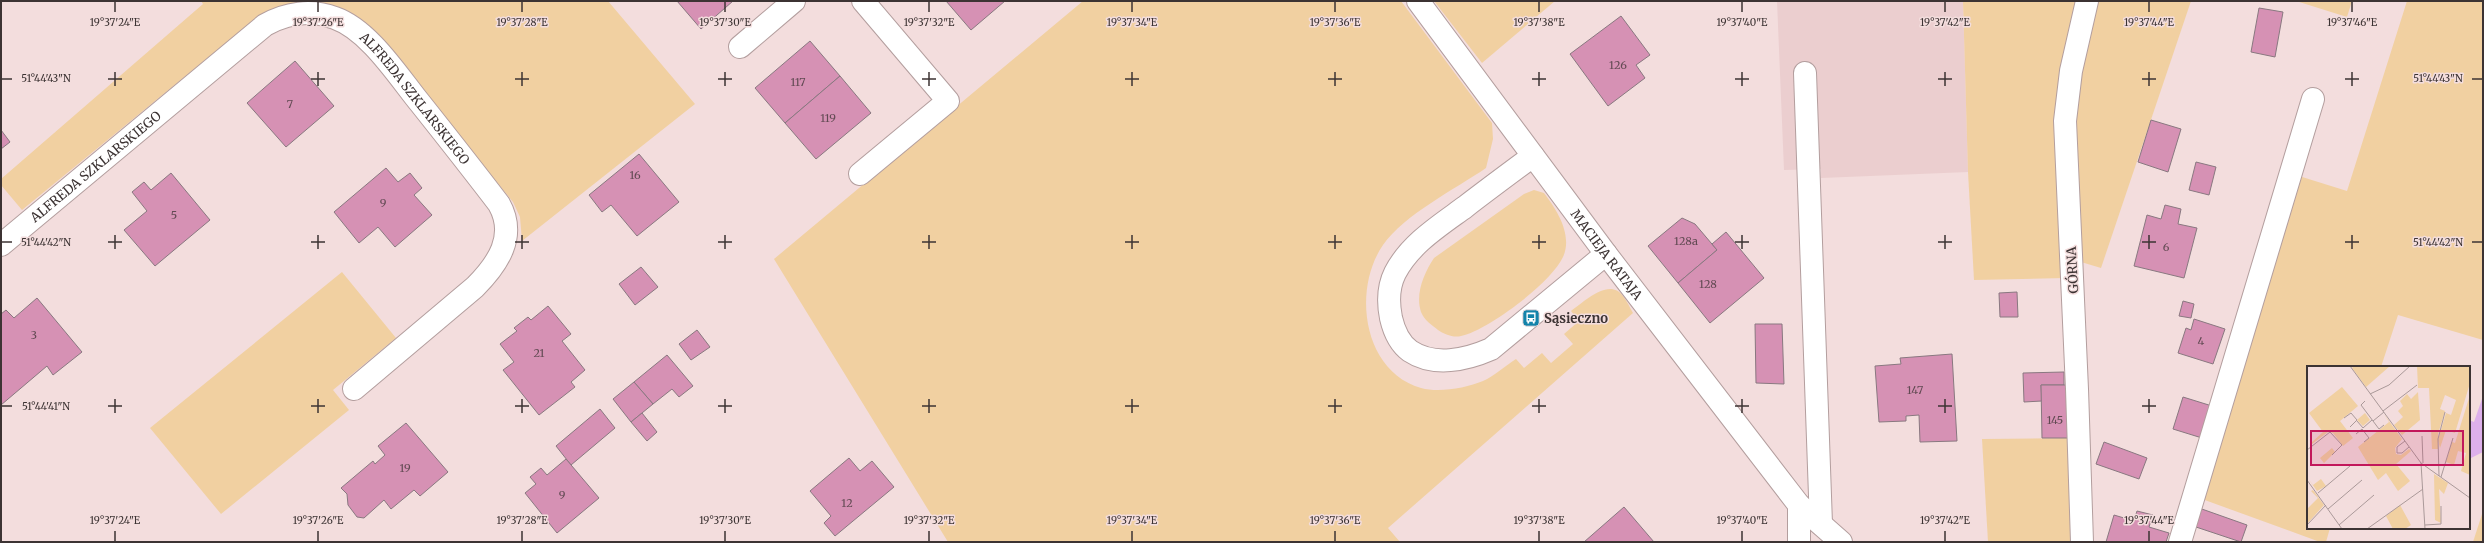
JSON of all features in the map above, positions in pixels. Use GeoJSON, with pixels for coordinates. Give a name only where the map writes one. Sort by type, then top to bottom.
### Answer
{"type":"FeatureCollection","features":[{"type":"Feature","properties":{"kind":"street"},"geometry":{"type":"LineString","coordinates":[[740,47],[794,1]]}},
{"type":"Feature","properties":{"kind":"street"},"geometry":{"type":"LineString","coordinates":[[860,174],[948,101],[862,1]]}},
{"type":"Feature","properties":{"kind":"street","name":"MACIEJA RATAJA"},"geometry":{"type":"LineString","coordinates":[[1418,1],[1606,254],[1799,505],[1841,542]]}},
{"type":"Feature","properties":{"kind":"street","name":"GÓRNA"},"geometry":{"type":"LineString","coordinates":[[2082,542],[2078,389],[2065,121],[2071,71],[2087,1]]}},
{"type":"Feature","properties":{"kind":"street","name":"ALFREDA SZKLARSKIEGO"},"geometry":{"type":"LineString","coordinates":[[1,245],[265,25],[289,15],[306,12],[335,18],[362,35],[391,67],[499,204],[504,214],[507,226],[500,258],[492,270],[475,287],[354,389]]}},
{"type":"Feature","properties":{"kind":"street"},"geometry":{"type":"LineString","coordinates":[[1805,73],[1821,524]]}},
{"type":"Feature","properties":{"kind":"street"},"geometry":{"type":"LineString","coordinates":[[2180,542],[2313,99]]}},
{"type":"Feature","properties":{"kind":"street"},"geometry":{"type":"LineString","coordinates":[[1533,156],[1421,239],[1403,260],[1394,274],[1390,289],[1389,307],[1394,330],[1404,346],[1420,357],[1443,360],[1470,358],[1491,349],[1606,254]]}},
{"type":"Feature","properties":{"kind":"street"},"geometry":{"type":"LineString","coordinates":[[1799,505],[1799,542]]}},
{"type":"Feature","properties":{"kind":"shaded area"},"geometry":{"type":"Polygon","coordinates":[[[201,1],[608,1],[695,104],[522,241],[520,217],[513,202],[370,29],[358,17],[341,8],[310,3],[248,27],[232,38],[22,210],[1,185],[1,179],[203,4],[201,1]]]}},
{"type":"Feature","properties":{"kind":"shaded area"},"geometry":{"type":"Polygon","coordinates":[[[1083,1],[1401,1],[1492,123],[1493,139],[1486,168],[1431,203],[1404,223],[1383,245],[1373,263],[1368,284],[1366,306],[1369,327],[1375,347],[1386,365],[1401,379],[1421,388],[1444,390],[1469,386],[1483,381],[1516,359],[1524,368],[1542,353],[1551,363],[1573,344],[1564,334],[1579,321],[1571,311],[1589,297],[1604,290],[1611,289],[1617,291],[1623,296],[1633,313],[1388,528],[1400,542],[948,542],[774,259],[1083,1]]]}},
{"type":"Feature","properties":{"kind":"shaded area"},"geometry":{"type":"Polygon","coordinates":[[[1434,1],[1555,1],[1482,63],[1434,1]]]}},
{"type":"Feature","properties":{"kind":"shaded area"},"geometry":{"type":"Polygon","coordinates":[[[1777,1],[1963,1],[1968,172],[1821,178],[1821,169],[1784,170],[1777,1]]]}},
{"type":"Feature","properties":{"kind":"shaded area"},"geometry":{"type":"Polygon","coordinates":[[[1963,1],[2078,1],[2066,278],[1974,280],[1968,172],[1963,1]]]}},
{"type":"Feature","properties":{"kind":"shaded area"},"geometry":{"type":"Polygon","coordinates":[[[2094,1],[2191,1],[2101,268],[2081,262],[2073,146],[2076,83],[2094,1]]]}},
{"type":"Feature","properties":{"kind":"shaded area"},"geometry":{"type":"Polygon","coordinates":[[[2296,1],[2352,1],[2347,17],[2296,1]]]}},
{"type":"Feature","properties":{"kind":"shaded area"},"geometry":{"type":"Polygon","coordinates":[[[2407,1],[2483,1],[2483,340],[2398,315],[2381,366],[2307,366],[2307,529],[2330,529],[2326,542],[2320,542],[2202,499],[2299,176],[2347,191],[2407,1]]]}},
{"type":"Feature","properties":{"kind":"shaded area"},"geometry":{"type":"Polygon","coordinates":[[[1534,190],[1544,193],[1554,207],[1565,232],[1566,249],[1556,268],[1533,292],[1487,325],[1461,336],[1449,335],[1438,330],[1424,317],[1419,305],[1420,291],[1424,277],[1434,258],[1524,194],[1534,190]]]}},
{"type":"Feature","properties":{"kind":"shaded area"},"geometry":{"type":"Polygon","coordinates":[[[342,272],[396,338],[333,390],[349,410],[221,514],[150,428],[342,272]]]}},
{"type":"Feature","properties":{"kind":"shaded area"},"geometry":{"type":"Polygon","coordinates":[[[2483,396],[2483,452],[2470,458],[2470,420],[2474,422],[2483,396]]]}},
{"type":"Feature","properties":{"kind":"shaded area"},"geometry":{"type":"Polygon","coordinates":[[[2068,438],[2075,542],[1988,542],[1982,439],[2068,438]]]}},
{"type":"Feature","properties":{"kind":"shaded area"},"geometry":{"type":"Polygon","coordinates":[[[2483,511],[2483,542],[2473,542],[2483,511]]]}},
{"type":"Feature","properties":{"kind":"building"},"geometry":{"type":"Polygon","coordinates":[[[677,1],[733,1],[701,29],[677,1]]]}},
{"type":"Feature","properties":{"kind":"building"},"geometry":{"type":"Polygon","coordinates":[[[946,1],[1005,1],[971,30],[946,1]]]}},
{"type":"Feature","properties":{"kind":"building"},"geometry":{"type":"Polygon","coordinates":[[[2259,8],[2283,12],[2275,57],[2251,52],[2259,8]]]}},
{"type":"Feature","properties":{"kind":"building"},"geometry":{"type":"Polygon","coordinates":[[[1621,16],[1650,55],[1636,65],[1645,78],[1608,106],[1570,54],[1621,16]]]}},
{"type":"Feature","properties":{"kind":"building"},"geometry":{"type":"Polygon","coordinates":[[[810,41],[840,76],[785,123],[755,88],[810,41]]]}},
{"type":"Feature","properties":{"kind":"building"},"geometry":{"type":"Polygon","coordinates":[[[295,61],[334,106],[286,147],[247,103],[295,61]]]}},
{"type":"Feature","properties":{"kind":"building"},"geometry":{"type":"Polygon","coordinates":[[[840,76],[871,113],[816,159],[785,123],[840,76]]]}},
{"type":"Feature","properties":{"kind":"building"},"geometry":{"type":"Polygon","coordinates":[[[2151,120],[2181,129],[2168,172],[2138,162],[2151,120]]]}},
{"type":"Feature","properties":{"kind":"building"},"geometry":{"type":"Polygon","coordinates":[[[1,130],[10,142],[1,149],[1,130]]]}},
{"type":"Feature","properties":{"kind":"building"},"geometry":{"type":"Polygon","coordinates":[[[639,154],[679,202],[637,236],[611,205],[602,212],[589,195],[639,154]]]}},
{"type":"Feature","properties":{"kind":"building"},"geometry":{"type":"Polygon","coordinates":[[[2196,162],[2216,167],[2209,195],[2189,190],[2196,162]]]}},
{"type":"Feature","properties":{"kind":"building"},"geometry":{"type":"Polygon","coordinates":[[[386,168],[398,182],[410,173],[422,188],[414,195],[432,215],[395,247],[378,227],[359,243],[334,212],[386,168]]]}},
{"type":"Feature","properties":{"kind":"building"},"geometry":{"type":"Polygon","coordinates":[[[171,173],[210,220],[155,266],[124,230],[147,211],[132,192],[144,182],[151,190],[171,173]]]}},
{"type":"Feature","properties":{"kind":"building"},"geometry":{"type":"Polygon","coordinates":[[[2165,205],[2181,209],[2178,224],[2197,228],[2184,278],[2134,266],[2147,215],[2161,219],[2165,205]]]}},
{"type":"Feature","properties":{"kind":"building"},"geometry":{"type":"Polygon","coordinates":[[[1682,218],[1695,224],[1717,250],[1678,283],[1648,246],[1682,218]]]}},
{"type":"Feature","properties":{"kind":"building"},"geometry":{"type":"Polygon","coordinates":[[[1726,232],[1764,278],[1710,323],[1678,283],[1717,250],[1712,244],[1726,232]]]}},
{"type":"Feature","properties":{"kind":"building"},"geometry":{"type":"Polygon","coordinates":[[[641,267],[658,287],[635,305],[619,284],[641,267]]]}},
{"type":"Feature","properties":{"kind":"building"},"geometry":{"type":"Polygon","coordinates":[[[2017,292],[2018,317],[2000,317],[1999,293],[2017,292]]]}},
{"type":"Feature","properties":{"kind":"building"},"geometry":{"type":"Polygon","coordinates":[[[37,298],[82,352],[53,375],[47,366],[1,405],[1,314],[6,310],[14,318],[37,298]]]}},
{"type":"Feature","properties":{"kind":"building"},"geometry":{"type":"Polygon","coordinates":[[[2183,301],[2194,304],[2191,318],[2179,316],[2183,301]]]}},
{"type":"Feature","properties":{"kind":"building"},"geometry":{"type":"Polygon","coordinates":[[[548,306],[571,334],[562,341],[585,370],[571,382],[575,387],[539,415],[503,370],[514,362],[500,344],[517,331],[514,328],[528,317],[531,320],[548,306]]]}},
{"type":"Feature","properties":{"kind":"building"},"geometry":{"type":"Polygon","coordinates":[[[2194,319],[2225,329],[2213,364],[2178,353],[2186,328],[2191,330],[2194,319]]]}},
{"type":"Feature","properties":{"kind":"building"},"geometry":{"type":"Polygon","coordinates":[[[1755,324],[1782,324],[1784,384],[1756,383],[1755,324]]]}},
{"type":"Feature","properties":{"kind":"building"},"geometry":{"type":"Polygon","coordinates":[[[697,330],[710,347],[691,360],[679,344],[697,330]]]}},
{"type":"Feature","properties":{"kind":"building"},"geometry":{"type":"Polygon","coordinates":[[[1952,354],[1957,441],[1920,442],[1919,415],[1906,416],[1906,421],[1879,422],[1875,366],[1901,364],[1900,358],[1952,354]]]}},
{"type":"Feature","properties":{"kind":"building"},"geometry":{"type":"Polygon","coordinates":[[[667,355],[693,386],[679,397],[672,389],[653,404],[634,382],[667,355]]]}},
{"type":"Feature","properties":{"kind":"building"},"geometry":{"type":"Polygon","coordinates":[[[2064,372],[2064,385],[2041,385],[2042,401],[2024,402],[2023,373],[2064,372]]]}},
{"type":"Feature","properties":{"kind":"building"},"geometry":{"type":"Polygon","coordinates":[[[634,382],[653,404],[631,422],[613,399],[634,382]]]}},
{"type":"Feature","properties":{"kind":"building"},"geometry":{"type":"Polygon","coordinates":[[[2041,385],[2067,385],[2068,438],[2042,438],[2041,385]]]}},
{"type":"Feature","properties":{"kind":"building"},"geometry":{"type":"Polygon","coordinates":[[[2183,397],[2212,406],[2202,438],[2173,429],[2183,397]]]}},
{"type":"Feature","properties":{"kind":"building"},"geometry":{"type":"Polygon","coordinates":[[[600,409],[615,428],[571,465],[556,446],[600,409]]]}},
{"type":"Feature","properties":{"kind":"building"},"geometry":{"type":"Polygon","coordinates":[[[642,413],[657,432],[647,441],[631,422],[642,413]]]}},
{"type":"Feature","properties":{"kind":"building"},"geometry":{"type":"Polygon","coordinates":[[[406,423],[448,472],[420,496],[414,490],[391,509],[384,500],[364,518],[357,517],[348,505],[347,494],[341,488],[373,461],[375,464],[385,455],[378,446],[406,423]]]}},
{"type":"Feature","properties":{"kind":"building"},"geometry":{"type":"Polygon","coordinates":[[[2104,442],[2147,458],[2139,479],[2096,464],[2104,442]]]}},
{"type":"Feature","properties":{"kind":"building"},"geometry":{"type":"Polygon","coordinates":[[[849,458],[860,471],[872,461],[894,487],[835,536],[824,523],[831,516],[810,491],[849,458]]]}},
{"type":"Feature","properties":{"kind":"building"},"geometry":{"type":"Polygon","coordinates":[[[566,459],[599,498],[557,533],[525,493],[536,484],[530,477],[541,468],[547,475],[566,459]]]}},
{"type":"Feature","properties":{"kind":"building"},"geometry":{"type":"Polygon","coordinates":[[[1624,507],[1654,542],[1584,542],[1624,507]]]}},
{"type":"Feature","properties":{"kind":"building"},"geometry":{"type":"Polygon","coordinates":[[[2199,508],[2247,525],[2241,542],[2193,526],[2199,508]]]}},
{"type":"Feature","properties":{"kind":"building"},"geometry":{"type":"Polygon","coordinates":[[[2137,511],[2153,515],[2149,527],[2169,533],[2166,542],[2106,542],[2114,515],[2134,521],[2137,511]]]}},
{"type":"Feature","properties":{"kind":"place","name":"Sąsieczno"},"geometry":{"type":"Point","coordinates":[1531,318]}}]}
